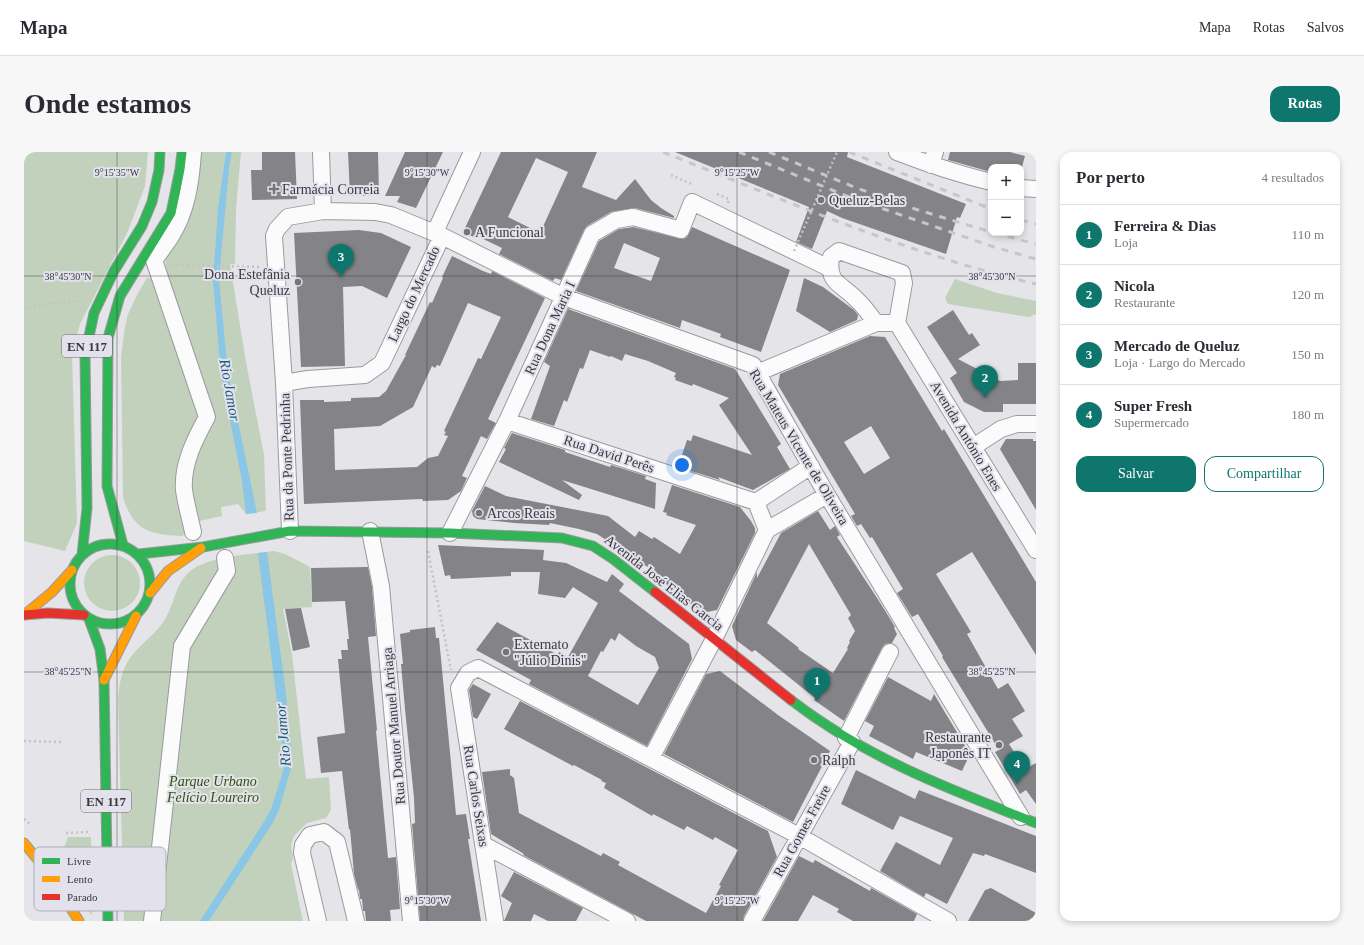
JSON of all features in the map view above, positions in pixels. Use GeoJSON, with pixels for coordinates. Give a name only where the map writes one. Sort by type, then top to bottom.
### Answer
{"type":"FeatureCollection","features":[{"type":"Feature","properties":{"kind":"main road","name":"EN 117"},"geometry":{"type":"LineString","coordinates":[[82,555],[87,508],[85,355],[94,313],[114,271],[142,226],[152,202],[159,170],[160,152]]}},
{"type":"Feature","properties":{"kind":"main road","name":"EN 117"},"geometry":{"type":"LineString","coordinates":[[123,545],[107,486],[108,338],[120,296],[171,213],[182,152]]}},
{"type":"Feature","properties":{"kind":"main road","name":"Avenida José Elias Garcia"},"geometry":{"type":"LineString","coordinates":[[138,554],[203,546],[283,532],[370,531],[450,533],[577,540],[593,546],[638,578],[812,716],[849,740],[938,785],[1036,823]]}},
{"type":"Feature","properties":{"kind":"main road","name":"EN 117"},"geometry":{"type":"LineString","coordinates":[[104,680],[136,616],[145,606],[150,593],[151,579],[147,566],[138,554],[123,545],[112,543],[101,544],[91,548],[82,555],[72,570],[70,582],[71,594],[76,605],[86,617],[100,649],[104,680],[107,847]]}},
{"type":"Feature","properties":{"kind":"main road","name":"Avenida José Elias Garcia"},"geometry":{"type":"LineString","coordinates":[[150,593],[168,571],[203,546]]}},
{"type":"Feature","properties":{"kind":"main road"},"geometry":{"type":"LineString","coordinates":[[72,570],[52,592],[24,615],[48,613],[86,617],[101,623],[113,624],[125,622],[136,616]]}},
{"type":"Feature","properties":{"kind":"main road"},"geometry":{"type":"LineString","coordinates":[[24,843],[34,855]]}},
{"type":"Feature","properties":{"kind":"main road"},"geometry":{"type":"LineString","coordinates":[[73,911],[79,921]]}},
{"type":"Feature","properties":{"kind":"main road","name":"EN 117"},"geometry":{"type":"LineString","coordinates":[[108,911],[108,921]]}},
{"type":"Feature","properties":{"kind":"street"},"geometry":{"type":"LineString","coordinates":[[193,152],[188,196],[183,210],[171,237],[154,260],[207,417],[192,445],[186,467],[184,488],[193,532]]}},
{"type":"Feature","properties":{"kind":"street"},"geometry":{"type":"LineString","coordinates":[[321,152],[323,211]]}},
{"type":"Feature","properties":{"kind":"street"},"geometry":{"type":"LineString","coordinates":[[438,234],[472,152]]}},
{"type":"Feature","properties":{"kind":"street"},"geometry":{"type":"LineString","coordinates":[[897,152],[933,159],[967,176],[988,181]]}},
{"type":"Feature","properties":{"kind":"street"},"geometry":{"type":"LineString","coordinates":[[1024,188],[1036,189]]}},
{"type":"Feature","properties":{"kind":"street","name":"Rua Dona Maria I"},"geometry":{"type":"LineString","coordinates":[[450,533],[507,421],[592,234],[616,220],[633,217],[682,230],[692,202],[794,252]]}},
{"type":"Feature","properties":{"kind":"street","name":"Largo do Mercado"},"geometry":{"type":"LineString","coordinates":[[323,211],[375,212],[391,215],[438,234],[382,363],[365,375],[308,379],[284,383],[274,236],[277,229],[288,217],[323,211]]}},
{"type":"Feature","properties":{"kind":"street","name":"Rua Mateus Vicente de Oliveira"},"geometry":{"type":"LineString","coordinates":[[438,234],[564,297],[753,365],[827,495],[1021,817]]}},
{"type":"Feature","properties":{"kind":"street"},"geometry":{"type":"LineString","coordinates":[[757,373],[876,323],[897,323],[904,283],[902,273],[839,251],[831,257],[829,268],[835,281],[856,298],[876,323]]}},
{"type":"Feature","properties":{"kind":"street"},"geometry":{"type":"LineString","coordinates":[[794,252],[829,268]]}},
{"type":"Feature","properties":{"kind":"street","name":"Avenida António Enes"},"geometry":{"type":"LineString","coordinates":[[897,323],[1036,550]]}},
{"type":"Feature","properties":{"kind":"street","name":"Rua da Ponte Pedrinha"},"geometry":{"type":"LineString","coordinates":[[283,532],[284,383]]}},
{"type":"Feature","properties":{"kind":"street","name":"Rua David Perês"},"geometry":{"type":"LineString","coordinates":[[507,421],[756,502]]}},
{"type":"Feature","properties":{"kind":"street"},"geometry":{"type":"LineString","coordinates":[[973,447],[1001,429],[1018,424],[1036,424]]}},
{"type":"Feature","properties":{"kind":"street"},"geometry":{"type":"LineString","coordinates":[[767,530],[756,502],[811,466]]}},
{"type":"Feature","properties":{"kind":"street"},"geometry":{"type":"LineString","coordinates":[[651,758],[714,639],[767,530],[827,495]]}},
{"type":"Feature","properties":{"kind":"street","name":"Rua Doutor Manuel Arriaga"},"geometry":{"type":"LineString","coordinates":[[370,531],[381,586],[411,921]]}},
{"type":"Feature","properties":{"kind":"street"},"geometry":{"type":"LineString","coordinates":[[160,847],[182,646],[227,571],[225,558]]}},
{"type":"Feature","properties":{"kind":"street","name":"Rua Gomes Freire"},"geometry":{"type":"LineString","coordinates":[[752,921],[799,836],[849,740],[890,652]]}},
{"type":"Feature","properties":{"kind":"street"},"geometry":{"type":"LineString","coordinates":[[459,688],[468,673],[478,668],[799,836],[948,921]]}},
{"type":"Feature","properties":{"kind":"street","name":"Rua Carlos Seixas"},"geometry":{"type":"LineString","coordinates":[[459,688],[495,921]]}},
{"type":"Feature","properties":{"kind":"street"},"geometry":{"type":"LineString","coordinates":[[318,921],[302,854],[303,845],[310,835],[324,832],[337,842],[356,921]]}},
{"type":"Feature","properties":{"kind":"street"},"geometry":{"type":"LineString","coordinates":[[484,845],[627,921]]}},
{"type":"Feature","properties":{"kind":"street"},"geometry":{"type":"LineString","coordinates":[[152,921],[153,911]]}},
{"type":"Feature","properties":{"kind":"path"},"geometry":{"type":"LineString","coordinates":[[794,252],[836,152]]}},
{"type":"Feature","properties":{"kind":"path"},"geometry":{"type":"LineString","coordinates":[[179,265],[275,267]]}},
{"type":"Feature","properties":{"kind":"path"},"geometry":{"type":"LineString","coordinates":[[24,309],[45,304],[75,301],[99,303]]}},
{"type":"Feature","properties":{"kind":"path"},"geometry":{"type":"LineString","coordinates":[[425,533],[453,681],[459,688]]}},
{"type":"Feature","properties":{"kind":"path"},"geometry":{"type":"LineString","coordinates":[[60,668],[84,668]]}},
{"type":"Feature","properties":{"kind":"path"},"geometry":{"type":"LineString","coordinates":[[24,741],[63,742]]}},
{"type":"Feature","properties":{"kind":"path"},"geometry":{"type":"LineString","coordinates":[[66,833],[92,832]]}},
{"type":"Feature","properties":{"kind":"green space"},"geometry":{"type":"Polygon","coordinates":[[[24,152],[148,152],[145,186],[128,231],[80,324],[72,355],[77,523],[65,551],[24,541],[24,152]]]}},
{"type":"Feature","properties":{"kind":"green space"},"geometry":{"type":"Polygon","coordinates":[[[197,152],[241,152],[236,209],[235,264],[230,264],[246,362],[264,455],[266,511],[246,514],[238,504],[221,507],[222,516],[186,524],[183,536],[162,534],[145,529],[132,517],[123,497],[121,356],[128,314],[138,293],[147,278],[167,278],[165,256],[197,152]]]}},
{"type":"Feature","properties":{"kind":"green space"},"geometry":{"type":"Polygon","coordinates":[[[955,279],[997,293],[1036,301],[1036,314],[1029,317],[948,304],[945,298],[955,279]]]}},
{"type":"Feature","properties":{"kind":"green space","name":"Parque Urbano Felício Loureiro"},"geometry":{"type":"Polygon","coordinates":[[[274,551],[285,554],[310,567],[312,607],[283,609],[292,654],[306,779],[329,777],[331,810],[326,818],[307,823],[294,836],[291,845],[293,858],[291,864],[303,921],[124,921],[124,911],[166,911],[166,847],[122,847],[118,700],[123,671],[133,654],[155,633],[164,621],[180,584],[189,572],[204,563],[234,556],[274,551]]]}},
{"type":"Feature","properties":{"kind":"green space"},"geometry":{"type":"Polygon","coordinates":[[[112,555],[123,557],[132,563],[138,572],[140,583],[138,594],[132,603],[123,609],[112,611],[101,609],[92,603],[86,594],[84,583],[86,572],[92,563],[101,557],[112,555]]]}},
{"type":"Feature","properties":{"kind":"green space"},"geometry":{"type":"Polygon","coordinates":[[[68,837],[91,837],[91,847],[64,847],[68,837]]]}},
{"type":"Feature","properties":{"kind":"water","name":"Rio Jamor"},"geometry":{"type":"Polygon","coordinates":[[[226,152],[232,152],[229,168],[219,279],[228,373],[257,513],[246,514],[242,481],[221,375],[213,281],[218,208],[226,152]]]}},
{"type":"Feature","properties":{"kind":"water","name":"Rio Jamor"},"geometry":{"type":"Polygon","coordinates":[[[267,552],[286,694],[292,765],[279,810],[272,824],[209,921],[200,921],[271,809],[285,765],[258,553],[267,552]]]}},
{"type":"Feature","properties":{"kind":"building","name":"Farmácia Correia"},"geometry":{"type":"Polygon","coordinates":[[[262,152],[295,152],[297,199],[252,200],[251,170],[262,170],[262,152]]]}},
{"type":"Feature","properties":{"kind":"building"},"geometry":{"type":"Polygon","coordinates":[[[348,152],[378,152],[379,194],[373,192],[371,196],[350,196],[348,152]]]}},
{"type":"Feature","properties":{"kind":"building"},"geometry":{"type":"Polygon","coordinates":[[[405,152],[443,152],[416,208],[397,202],[400,196],[385,196],[405,152]]]}},
{"type":"Feature","properties":{"kind":"building"},"geometry":{"type":"Polygon","coordinates":[[[501,152],[597,152],[582,187],[616,200],[635,179],[651,200],[674,216],[674,218],[635,208],[611,212],[587,226],[561,280],[555,278],[553,281],[499,254],[502,248],[477,236],[476,238],[465,233],[465,228],[501,152]],[[536,158],[508,217],[540,233],[568,172],[536,158]]]}},
{"type":"Feature","properties":{"kind":"building"},"geometry":{"type":"Polygon","coordinates":[[[675,152],[848,152],[847,157],[966,204],[960,218],[957,217],[946,254],[842,218],[827,211],[812,249],[796,242],[809,207],[675,152]]]}},
{"type":"Feature","properties":{"kind":"building"},"geometry":{"type":"Polygon","coordinates":[[[950,152],[1010,152],[1025,156],[1023,164],[988,164],[988,171],[948,160],[950,152]]]}},
{"type":"Feature","properties":{"kind":"building"},"geometry":{"type":"Polygon","coordinates":[[[633,227],[683,239],[687,237],[692,227],[790,270],[761,352],[720,337],[721,334],[682,320],[680,328],[576,291],[599,241],[619,229],[633,227]],[[624,243],[614,268],[651,281],[660,258],[624,243]]]}},
{"type":"Feature","properties":{"kind":"building"},"geometry":{"type":"Polygon","coordinates":[[[359,230],[381,233],[411,247],[387,298],[362,286],[343,287],[345,366],[301,367],[294,233],[359,230]]]}},
{"type":"Feature","properties":{"kind":"building"},"geometry":{"type":"Polygon","coordinates":[[[452,256],[491,274],[492,271],[545,298],[488,419],[496,423],[487,439],[481,436],[462,476],[467,478],[461,491],[448,500],[423,501],[422,499],[304,504],[300,400],[324,400],[324,402],[351,401],[351,398],[379,397],[386,391],[406,355],[430,302],[432,303],[443,278],[442,277],[452,256]],[[468,303],[440,366],[437,365],[435,368],[432,366],[413,407],[380,426],[334,429],[335,470],[417,467],[428,458],[438,456],[448,436],[444,435],[446,432],[444,431],[478,358],[481,359],[501,317],[468,303]]]}},
{"type":"Feature","properties":{"kind":"building"},"geometry":{"type":"Polygon","coordinates":[[[804,278],[823,287],[854,310],[858,315],[857,320],[830,332],[796,311],[804,278]]]}},
{"type":"Feature","properties":{"kind":"building"},"geometry":{"type":"Polygon","coordinates":[[[568,309],[735,369],[781,444],[777,447],[790,469],[753,490],[718,477],[720,480],[678,467],[687,440],[691,441],[693,435],[752,455],[719,405],[729,398],[693,384],[692,386],[675,380],[676,378],[674,377],[676,373],[648,361],[625,354],[622,361],[590,350],[583,369],[580,368],[567,402],[564,400],[554,426],[531,419],[550,366],[544,362],[568,309]]]}},
{"type":"Feature","properties":{"kind":"building"},"geometry":{"type":"Polygon","coordinates":[[[953,310],[969,335],[972,333],[980,345],[958,359],[1000,381],[1018,380],[1018,363],[1036,363],[1036,404],[1003,404],[1003,412],[984,412],[964,402],[950,378],[957,373],[927,327],[953,310]]]}},
{"type":"Feature","properties":{"kind":"building"},"geometry":{"type":"Polygon","coordinates":[[[870,336],[885,337],[942,431],[944,429],[1036,582],[1036,655],[972,552],[936,574],[971,632],[967,634],[998,689],[1008,683],[1025,711],[1012,719],[1023,736],[1009,744],[1025,769],[1036,763],[1036,804],[1026,790],[1020,794],[995,752],[999,750],[942,657],[943,656],[918,614],[912,617],[897,593],[903,589],[872,537],[870,538],[861,524],[857,526],[851,516],[855,514],[778,385],[780,374],[870,336]],[[871,426],[844,442],[864,474],[890,458],[871,426]]]}},
{"type":"Feature","properties":{"kind":"building"},"geometry":{"type":"Polygon","coordinates":[[[512,433],[565,450],[565,452],[610,467],[611,465],[646,476],[645,479],[656,483],[655,509],[562,480],[582,495],[579,500],[499,462],[512,433]]]}},
{"type":"Feature","properties":{"kind":"building"},"geometry":{"type":"Polygon","coordinates":[[[1006,439],[1033,439],[1033,441],[1036,441],[1036,510],[1000,449],[1006,439]]]}},
{"type":"Feature","properties":{"kind":"building"},"geometry":{"type":"Polygon","coordinates":[[[672,485],[740,507],[755,528],[755,533],[717,610],[702,613],[665,583],[667,580],[640,562],[638,563],[597,534],[550,523],[549,525],[477,519],[473,516],[472,511],[485,486],[506,496],[608,516],[635,537],[639,531],[652,539],[654,537],[680,554],[696,525],[666,515],[667,513],[663,512],[672,485]]]}},
{"type":"Feature","properties":{"kind":"building"},"geometry":{"type":"Polygon","coordinates":[[[818,511],[830,530],[835,526],[840,535],[837,537],[895,627],[894,628],[897,634],[892,643],[885,644],[882,648],[844,721],[814,700],[815,698],[755,650],[752,652],[736,640],[732,626],[757,572],[757,578],[781,533],[818,511]],[[809,544],[767,623],[799,648],[798,649],[833,673],[848,649],[849,641],[855,631],[848,618],[851,615],[809,544]]]}},
{"type":"Feature","properties":{"kind":"building"},"geometry":{"type":"Polygon","coordinates":[[[438,545],[544,550],[543,560],[566,563],[607,582],[612,574],[624,584],[619,591],[689,644],[692,659],[647,746],[529,684],[531,680],[476,650],[497,622],[558,655],[559,652],[568,657],[598,603],[573,587],[565,598],[538,594],[540,572],[511,572],[511,576],[451,579],[450,575],[445,576],[438,545]],[[619,633],[615,641],[611,638],[603,652],[601,651],[588,676],[638,705],[659,668],[655,657],[636,646],[619,633]]]}},
{"type":"Feature","properties":{"kind":"building"},"geometry":{"type":"Polygon","coordinates":[[[368,567],[372,587],[376,636],[368,637],[376,731],[388,858],[396,857],[400,909],[390,910],[391,921],[366,921],[362,899],[360,899],[354,874],[350,829],[349,830],[342,771],[321,773],[317,737],[345,733],[338,659],[342,659],[341,650],[348,650],[347,639],[349,639],[345,601],[312,602],[311,568],[368,567]]]}},
{"type":"Feature","properties":{"kind":"building"},"geometry":{"type":"Polygon","coordinates":[[[301,608],[310,647],[293,651],[285,609],[301,608]]]}},
{"type":"Feature","properties":{"kind":"building"},"geometry":{"type":"Polygon","coordinates":[[[435,627],[436,638],[439,638],[456,815],[466,814],[470,839],[468,839],[481,921],[420,921],[412,824],[415,823],[414,798],[401,664],[403,664],[400,634],[410,632],[410,630],[435,627]]]}},
{"type":"Feature","properties":{"kind":"building"},"geometry":{"type":"Polygon","coordinates":[[[720,671],[778,715],[830,751],[793,822],[664,754],[706,674],[720,671]]]}},
{"type":"Feature","properties":{"kind":"building"},"geometry":{"type":"Polygon","coordinates":[[[888,677],[931,701],[934,694],[970,754],[962,771],[916,752],[913,759],[869,736],[874,726],[865,721],[888,677]]]}},
{"type":"Feature","properties":{"kind":"building"},"geometry":{"type":"Polygon","coordinates":[[[473,684],[491,694],[477,719],[473,717],[469,690],[473,684]]]}},
{"type":"Feature","properties":{"kind":"building"},"geometry":{"type":"Polygon","coordinates":[[[520,701],[768,831],[777,857],[744,916],[743,921],[646,921],[523,855],[524,854],[491,834],[482,772],[510,769],[510,775],[514,778],[519,813],[601,856],[603,853],[620,862],[618,865],[706,913],[738,850],[715,837],[713,840],[687,826],[684,830],[653,814],[652,816],[604,788],[606,783],[601,781],[602,780],[504,729],[520,701]]]}},
{"type":"Feature","properties":{"kind":"building"},"geometry":{"type":"Polygon","coordinates":[[[856,770],[915,799],[919,790],[1036,836],[1036,873],[985,854],[984,856],[973,853],[947,904],[926,893],[924,897],[880,871],[896,842],[940,865],[953,838],[900,816],[893,830],[841,804],[856,770]]]}},
{"type":"Feature","properties":{"kind":"building"},"geometry":{"type":"Polygon","coordinates":[[[799,856],[813,863],[815,860],[870,891],[871,888],[917,914],[914,921],[853,921],[837,912],[839,909],[813,895],[798,921],[763,921],[799,856]]]}},
{"type":"Feature","properties":{"kind":"building"},"geometry":{"type":"Polygon","coordinates":[[[514,872],[583,908],[576,921],[548,921],[534,914],[531,921],[504,921],[512,903],[501,896],[514,872]]]}},
{"type":"Feature","properties":{"kind":"building"},"geometry":{"type":"Polygon","coordinates":[[[991,888],[1036,913],[1036,921],[968,921],[985,890],[991,888]]]}},
{"type":"Feature","properties":{"kind":"railway"},"geometry":{"type":"LineString","coordinates":[[663,152],[894,242],[988,272],[1036,284]]}},
{"type":"Feature","properties":{"kind":"railway"},"geometry":{"type":"LineString","coordinates":[[739,152],[849,197],[994,247],[1036,259]]}},
{"type":"Feature","properties":{"kind":"railway"},"geometry":{"type":"LineString","coordinates":[[769,152],[854,187],[915,209],[988,231]]}},
{"type":"Feature","properties":{"kind":"railway"},"geometry":{"type":"LineString","coordinates":[[849,152],[988,208]]}},
{"type":"Feature","properties":{"kind":"railway"},"geometry":{"type":"LineString","coordinates":[[1024,221],[1036,224]]}},
{"type":"Feature","properties":{"kind":"railway"},"geometry":{"type":"LineString","coordinates":[[1005,236],[1036,244]]}},
{"type":"Feature","properties":{"kind":"traffic: fast"},"geometry":{"type":"LineString","coordinates":[[82,555],[87,508],[85,355],[94,313],[114,271],[142,226],[152,202],[159,170],[160,152]]}},
{"type":"Feature","properties":{"kind":"traffic: fast"},"geometry":{"type":"LineString","coordinates":[[123,545],[107,486],[108,338],[120,296],[171,213],[182,152]]}},
{"type":"Feature","properties":{"kind":"traffic: fast"},"geometry":{"type":"LineString","coordinates":[[139,554],[203,547],[290,531],[450,533],[562,538],[593,546],[613,559],[655,592]]}},
{"type":"Feature","properties":{"kind":"traffic: fast"},"geometry":{"type":"LineString","coordinates":[[102,544],[118,544],[139,555],[150,576],[150,584],[150,592],[139,613],[118,624],[102,624],[88,618],[81,613],[76,606],[70,592],[70,576],[76,562],[81,555],[88,550],[102,544]]}},
{"type":"Feature","properties":{"kind":"traffic: fast"},"geometry":{"type":"LineString","coordinates":[[89,619],[100,649],[104,680],[107,847]]}},
{"type":"Feature","properties":{"kind":"traffic: fast"},"geometry":{"type":"LineString","coordinates":[[791,700],[819,721],[879,755],[972,798],[1036,823]]}},
{"type":"Feature","properties":{"kind":"traffic: fast"},"geometry":{"type":"LineString","coordinates":[[108,911],[108,921]]}},
{"type":"Feature","properties":{"kind":"traffic: slow"},"geometry":{"type":"LineString","coordinates":[[150,593],[168,571],[201,548]]}},
{"type":"Feature","properties":{"kind":"traffic: slow"},"geometry":{"type":"LineString","coordinates":[[24,615],[52,592],[72,570]]}},
{"type":"Feature","properties":{"kind":"traffic: slow"},"geometry":{"type":"LineString","coordinates":[[104,680],[136,616]]}},
{"type":"Feature","properties":{"kind":"traffic: slow"},"geometry":{"type":"LineString","coordinates":[[24,843],[34,855]]}},
{"type":"Feature","properties":{"kind":"traffic: slow"},"geometry":{"type":"LineString","coordinates":[[73,911],[79,921]]}},
{"type":"Feature","properties":{"kind":"traffic: jam"},"geometry":{"type":"LineString","coordinates":[[655,592],[791,700]]}},
{"type":"Feature","properties":{"kind":"traffic: jam"},"geometry":{"type":"LineString","coordinates":[[24,615],[48,613],[84,615]]}},
{"type":"Feature","properties":{"kind":"place","name":"Farmácia Correia"},"geometry":{"type":"Point","coordinates":[274,189]}},
{"type":"Feature","properties":{"kind":"place","name":"Queluz-Belas"},"geometry":{"type":"Point","coordinates":[821,200]}},
{"type":"Feature","properties":{"kind":"place","name":"A Funcional"},"geometry":{"type":"Point","coordinates":[467,232]}},
{"type":"Feature","properties":{"kind":"place","name":"Mercado de Queluz"},"geometry":{"type":"Point","coordinates":[341,277]}},
{"type":"Feature","properties":{"kind":"place","name":"Dona Estefânia Queluz"},"geometry":{"type":"Point","coordinates":[298,282]}},
{"type":"Feature","properties":{"kind":"place","name":"Nicola"},"geometry":{"type":"Point","coordinates":[985,398]}},
{"type":"Feature","properties":{"kind":"place","name":"Arcos Reais"},"geometry":{"type":"Point","coordinates":[479,513]}},
{"type":"Feature","properties":{"kind":"place","name":"Externato \"Júlio Dinis\""},"geometry":{"type":"Point","coordinates":[506,652]}},
{"type":"Feature","properties":{"kind":"place","name":"Ferreira & Dias"},"geometry":{"type":"Point","coordinates":[817,701]}},
{"type":"Feature","properties":{"kind":"place","name":"Restaurante Japonês IT"},"geometry":{"type":"Point","coordinates":[999,745]}},
{"type":"Feature","properties":{"kind":"place","name":"Ralph"},"geometry":{"type":"Point","coordinates":[814,760]}},
{"type":"Feature","properties":{"kind":"place","name":"Super Fresh"},"geometry":{"type":"Point","coordinates":[1017,784]}}]}
